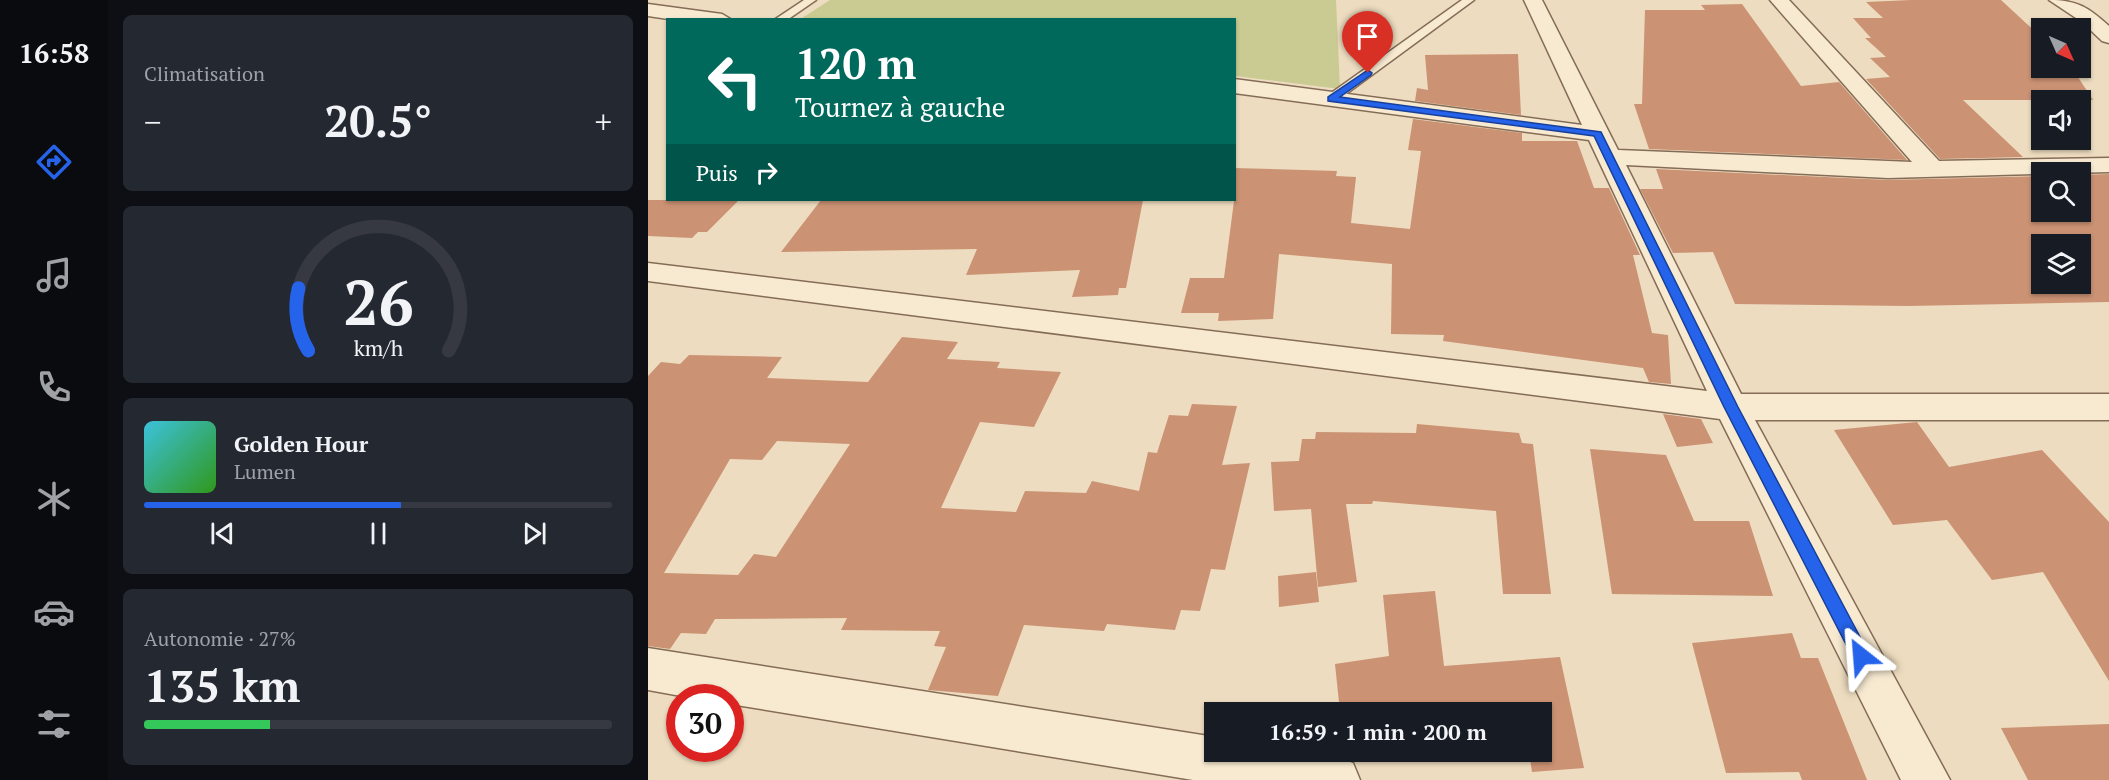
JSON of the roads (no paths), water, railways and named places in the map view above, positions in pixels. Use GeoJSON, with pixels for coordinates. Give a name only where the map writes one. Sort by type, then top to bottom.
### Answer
{"type":"FeatureCollection","features":[{"type":"Feature","properties":{"kind":"street"},"geometry":{"type":"LineString","coordinates":[[1533,0],[1731,407],[1926,780]]}},
{"type":"Feature","properties":{"kind":"street"},"geometry":{"type":"LineString","coordinates":[[1779,0],[1934,170]]}},
{"type":"Feature","properties":{"kind":"street"},"geometry":{"type":"LineString","coordinates":[[2058,0],[2089,18],[2109,38]]}},
{"type":"Feature","properties":{"kind":"street"},"geometry":{"type":"LineString","coordinates":[[648,10],[708,18]]}},
{"type":"Feature","properties":{"kind":"street"},"geometry":{"type":"LineString","coordinates":[[1236,86],[1331,99],[1603,145],[1844,169],[1934,170],[2109,165]]}},
{"type":"Feature","properties":{"kind":"street"},"geometry":{"type":"LineString","coordinates":[[648,272],[1731,407],[2109,407]]}},
{"type":"Feature","properties":{"kind":"street"},"geometry":{"type":"LineString","coordinates":[[648,669],[1290,777],[1336,780]]}},
{"type":"Feature","properties":{"kind":"lane"},"geometry":{"type":"LineString","coordinates":[[782,18],[811,0]]}},
{"type":"Feature","properties":{"kind":"lane"},"geometry":{"type":"LineString","coordinates":[[1331,99],[1469,0]]}}]}
